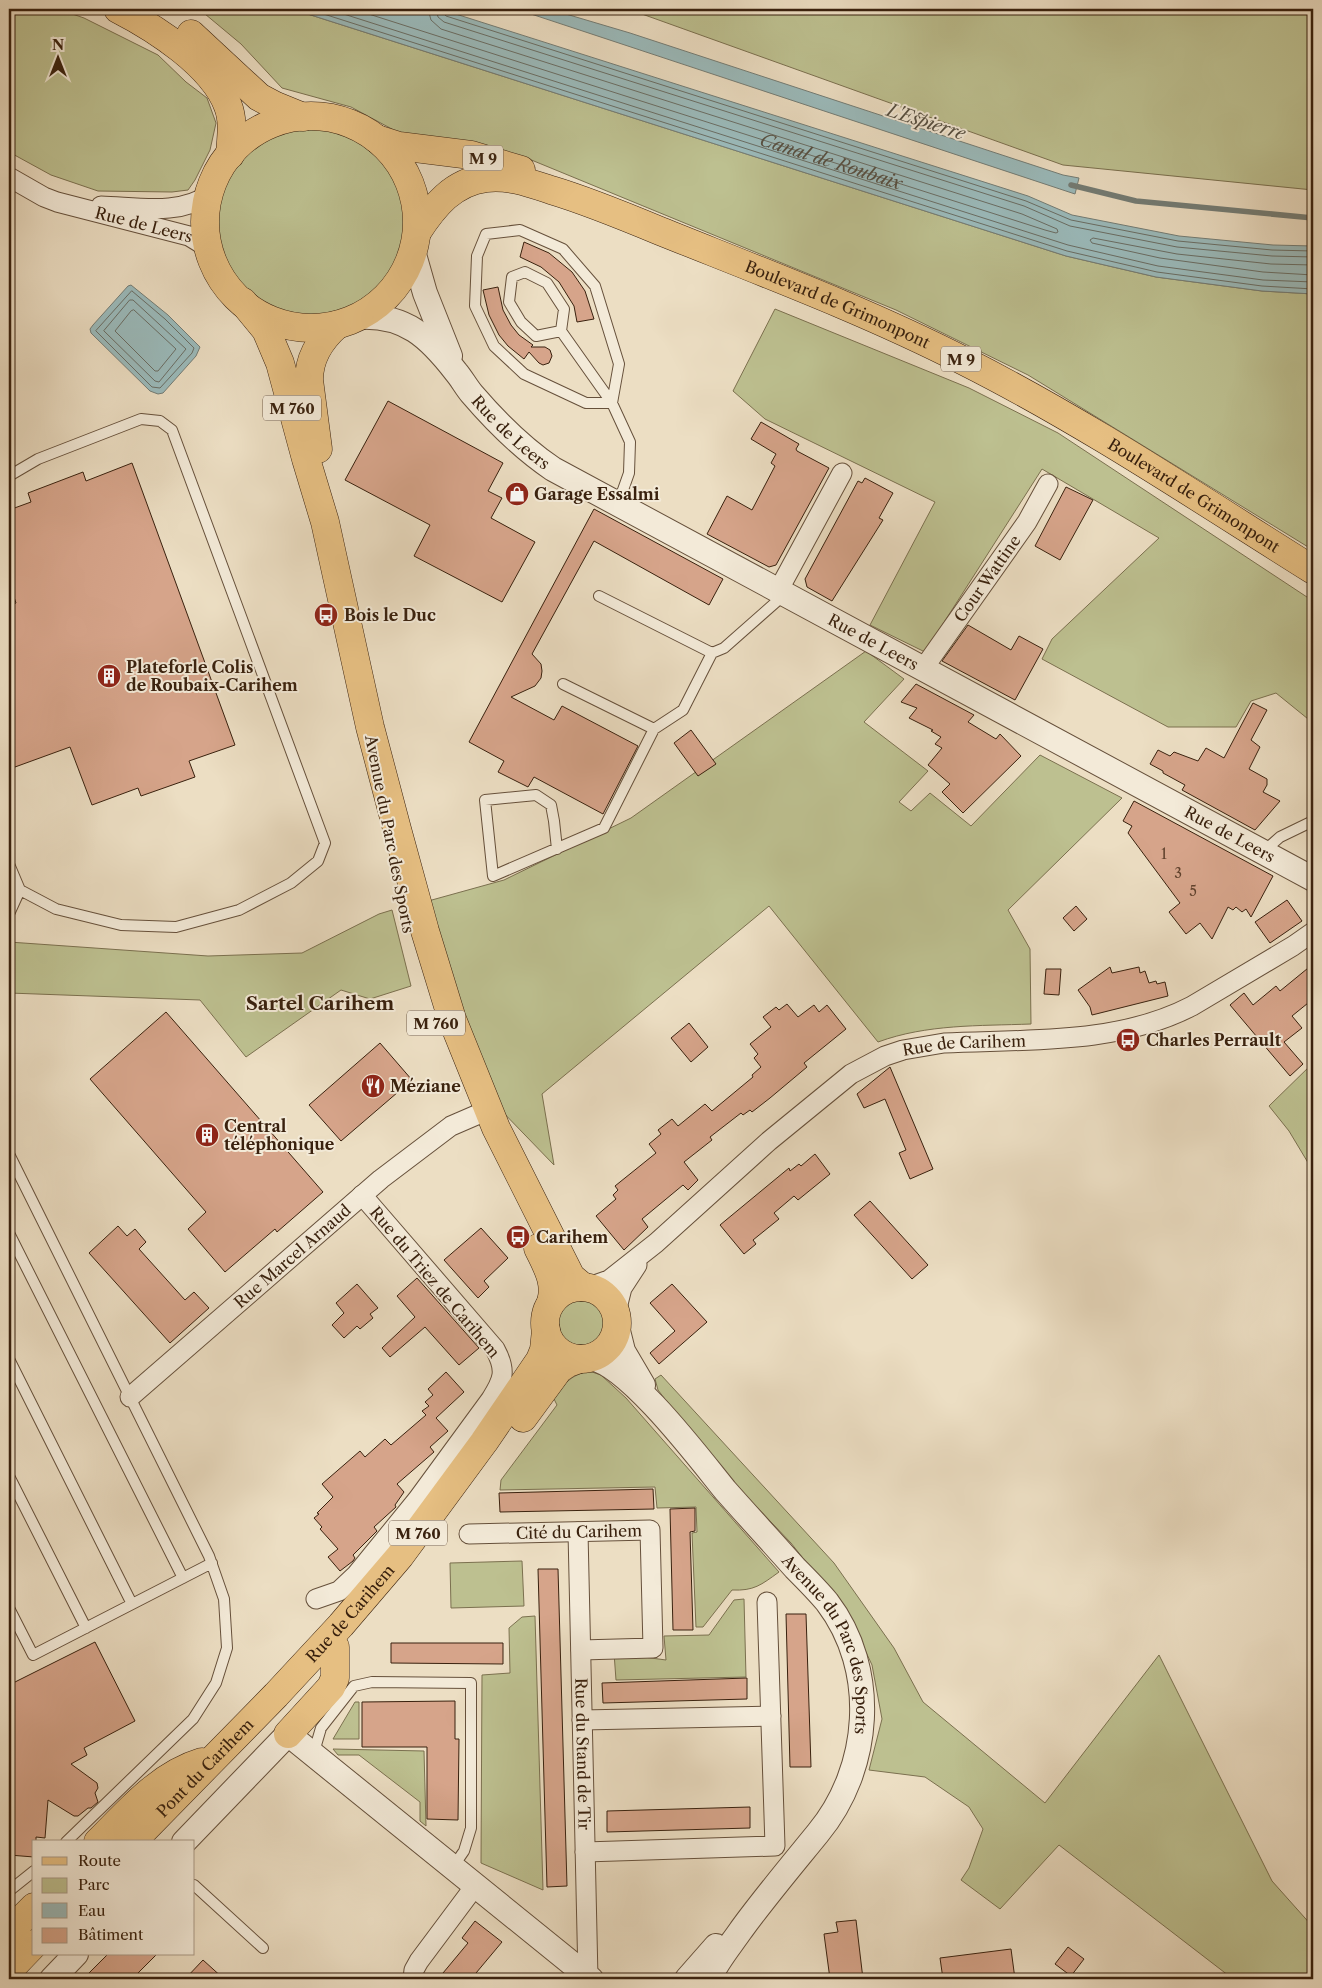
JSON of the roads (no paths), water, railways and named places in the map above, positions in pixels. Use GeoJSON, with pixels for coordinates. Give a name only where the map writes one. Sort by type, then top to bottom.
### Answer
{"type":"FeatureCollection","features":[{"type":"Feature","properties":{"kind":"main road"},"geometry":{"type":"LineString","coordinates":[[118,9],[156,30],[178,47],[214,83],[225,99],[230,113],[232,132],[230,155]]}},
{"type":"Feature","properties":{"kind":"main road"},"geometry":{"type":"LineString","coordinates":[[148,9],[174,22],[190,34],[259,97],[303,117]]}},
{"type":"Feature","properties":{"kind":"main road"},"geometry":{"type":"LineString","coordinates":[[303,117],[337,120],[358,127],[377,139],[393,156],[406,175],[416,209],[415,242],[405,272],[393,290],[377,305],[348,321],[317,328],[287,325],[259,314],[243,302],[220,276],[210,251],[206,222],[210,194],[216,178],[230,155],[243,142],[266,127],[284,120],[303,117]]}},
{"type":"Feature","properties":{"kind":"main road","name":"Boulevard de Grimonpont"},"geometry":{"type":"LineString","coordinates":[[377,139],[399,146],[449,151],[495,161],[526,172],[583,200],[847,307],[965,361],[1071,419],[1313,570]]}},
{"type":"Feature","properties":{"kind":"main road","name":"Boulevard de Grimonpont"},"geometry":{"type":"LineString","coordinates":[[415,242],[440,201],[452,190],[467,183],[487,178],[517,180],[583,200]]}},
{"type":"Feature","properties":{"kind":"main road","name":"Avenue du Parc des Sports"},"geometry":{"type":"LineString","coordinates":[[243,302],[266,330],[276,350],[325,522],[370,727],[391,856],[405,922],[435,1022],[480,1113],[574,1281],[586,1287]]}},
{"type":"Feature","properties":{"kind":"main road","name":"Avenue du Parc des Sports"},"geometry":{"type":"LineString","coordinates":[[325,522],[309,375],[314,352],[324,338],[348,321]]}},
{"type":"Feature","properties":{"kind":"main road","name":"Avenue du Parc des Sports"},"geometry":{"type":"LineString","coordinates":[[480,1113],[501,1178],[550,1272],[554,1289],[551,1302]]}},
{"type":"Feature","properties":{"kind":"main road"},"geometry":{"type":"LineString","coordinates":[[586,1287],[604,1294],[611,1302],[617,1320],[611,1344],[602,1353],[585,1358],[568,1357],[557,1350],[550,1341],[546,1330],[545,1318],[551,1302],[565,1290],[586,1287]]}},
{"type":"Feature","properties":{"kind":"main road","name":"Rue de Carihem"},"geometry":{"type":"LineString","coordinates":[[271,1722],[341,1625],[406,1550],[484,1442],[540,1360],[544,1350],[546,1330]]}},
{"type":"Feature","properties":{"kind":"main road","name":"Rue de Carihem"},"geometry":{"type":"LineString","coordinates":[[271,1722],[331,1687],[335,1678],[335,1647],[427,1550],[555,1375],[563,1366],[585,1358]]}},
{"type":"Feature","properties":{"kind":"main road","name":"Pont du Carihem"},"geometry":{"type":"LineString","coordinates":[[134,1840],[215,1758],[271,1722]]}},
{"type":"Feature","properties":{"kind":"main road","name":"Pont du Carihem"},"geometry":{"type":"LineString","coordinates":[[150,1840],[271,1722]]}},
{"type":"Feature","properties":{"kind":"main road"},"geometry":{"type":"LineString","coordinates":[[100,1840],[162,1782],[186,1767],[215,1758]]}},
{"type":"Feature","properties":{"kind":"main road"},"geometry":{"type":"LineString","coordinates":[[9,1932],[32,1909]]}},
{"type":"Feature","properties":{"kind":"main road"},"geometry":{"type":"LineString","coordinates":[[9,1970],[32,1946]]}},
{"type":"Feature","properties":{"kind":"main road"},"geometry":{"type":"LineString","coordinates":[[17,1979],[39,1956]]}},
{"type":"Feature","properties":{"kind":"street","name":"Rue de Leers"},"geometry":{"type":"LineString","coordinates":[[9,177],[44,197],[182,234],[195,239],[210,251]]}},
{"type":"Feature","properties":{"kind":"street","name":"Rue de Leers"},"geometry":{"type":"LineString","coordinates":[[73,206],[176,207],[197,203],[210,194]]}},
{"type":"Feature","properties":{"kind":"street","name":"Rue de Leers"},"geometry":{"type":"LineString","coordinates":[[415,242],[425,293],[457,373]]}},
{"type":"Feature","properties":{"kind":"street","name":"Rue de Leers"},"geometry":{"type":"LineString","coordinates":[[348,321],[386,318],[404,324],[429,340],[485,409],[523,447],[553,469],[1313,879]]}},
{"type":"Feature","properties":{"kind":"street"},"geometry":{"type":"LineString","coordinates":[[781,593],[842,473]]}},
{"type":"Feature","properties":{"kind":"street","name":"Cour Wattine"},"geometry":{"type":"LineString","coordinates":[[923,669],[1027,522],[1048,484]]}},
{"type":"Feature","properties":{"kind":"street","name":"Rue de Carihem"},"geometry":{"type":"LineString","coordinates":[[586,1287],[609,1280],[656,1243],[769,1141],[824,1095],[851,1074],[886,1056],[904,1050],[944,1042],[1058,1038],[1114,1031],[1148,1024],[1192,1006],[1313,932]]}},
{"type":"Feature","properties":{"kind":"street","name":"Rue Marcel Arnaud"},"geometry":{"type":"LineString","coordinates":[[130,1397],[362,1195],[442,1132],[459,1121],[480,1113]]}},
{"type":"Feature","properties":{"kind":"street","name":"Rue du Triez de Carihem"},"geometry":{"type":"LineString","coordinates":[[316,1599],[339,1591],[356,1575],[379,1548],[491,1400],[501,1383],[503,1371],[502,1361],[495,1350],[362,1195]]}},
{"type":"Feature","properties":{"kind":"street","name":"Rue de Carihem"},"geometry":{"type":"LineString","coordinates":[[617,1320],[622,1288],[629,1276],[656,1243]]}},
{"type":"Feature","properties":{"kind":"street","name":"Avenue du Parc des Sports"},"geometry":{"type":"LineString","coordinates":[[617,1320],[623,1351],[661,1414]]}},
{"type":"Feature","properties":{"kind":"street","name":"Avenue du Parc des Sports"},"geometry":{"type":"LineString","coordinates":[[585,1358],[608,1364],[627,1379],[661,1414],[745,1512],[827,1602],[847,1638],[855,1658],[860,1683],[861,1730],[855,1765],[838,1806],[820,1831],[766,1895],[723,1955],[709,1979]]}},
{"type":"Feature","properties":{"kind":"street","name":"Cité du Carihem"},"geometry":{"type":"LineString","coordinates":[[469,1534],[650,1530],[653,1648],[580,1650]]}},
{"type":"Feature","properties":{"kind":"street","name":"Rue du Stand de Tir"},"geometry":{"type":"LineString","coordinates":[[578,1532],[589,1979]]}},
{"type":"Feature","properties":{"kind":"street"},"geometry":{"type":"LineString","coordinates":[[585,1852],[775,1846],[767,1602]]}},
{"type":"Feature","properties":{"kind":"street"},"geometry":{"type":"LineString","coordinates":[[582,1720],[771,1716]]}},
{"type":"Feature","properties":{"kind":"street","name":"Rue de Carihem"},"geometry":{"type":"LineString","coordinates":[[185,1840],[271,1722]]}},
{"type":"Feature","properties":{"kind":"street","name":"Rue du Stand de Tir"},"geometry":{"type":"LineString","coordinates":[[271,1722],[589,1979]]}},
{"type":"Feature","properties":{"kind":"street"},"geometry":{"type":"LineString","coordinates":[[413,1979],[414,1970],[419,1961],[475,1886]]}},
{"type":"Feature","properties":{"kind":"street","name":"Avenue du Parc des Sports"},"geometry":{"type":"LineString","coordinates":[[687,1979],[718,1943],[766,1895]]}},
{"type":"Feature","properties":{"kind":"street"},"geometry":{"type":"LineString","coordinates":[[52,1979],[74,1956]]}},
{"type":"Feature","properties":{"kind":"lane"},"geometry":{"type":"LineString","coordinates":[[520,230],[563,249],[595,286],[619,364],[612,403],[586,403],[524,374],[494,346],[474,306],[477,256],[486,234],[520,230]]}},
{"type":"Feature","properties":{"kind":"lane"},"geometry":{"type":"LineString","coordinates":[[561,332],[536,336],[521,322],[509,302],[512,277],[525,272],[547,283],[564,309],[561,332],[612,403],[630,442],[630,473],[618,505]]}},
{"type":"Feature","properties":{"kind":"lane"},"geometry":{"type":"LineString","coordinates":[[9,476],[38,459],[141,419],[160,421],[172,430],[325,843],[318,861],[291,883],[239,910],[176,927],[121,925],[56,909],[20,890],[9,864]]}},
{"type":"Feature","properties":{"kind":"lane"},"geometry":{"type":"LineString","coordinates":[[557,849],[551,805],[536,795],[485,800],[492,876],[557,849],[604,828],[654,729],[683,710],[712,653],[724,648],[781,593]]}},
{"type":"Feature","properties":{"kind":"lane"},"geometry":{"type":"LineString","coordinates":[[599,596],[712,653]]}},
{"type":"Feature","properties":{"kind":"lane"},"geometry":{"type":"LineString","coordinates":[[564,684],[654,729]]}},
{"type":"Feature","properties":{"kind":"lane"},"geometry":{"type":"LineString","coordinates":[[1263,852],[1280,837],[1313,821]]}},
{"type":"Feature","properties":{"kind":"lane"},"geometry":{"type":"LineString","coordinates":[[9,914],[20,890]]}},
{"type":"Feature","properties":{"kind":"lane"},"geometry":{"type":"LineString","coordinates":[[9,1154],[212,1563],[224,1599],[227,1648],[216,1683],[193,1719],[68,1840]]}},
{"type":"Feature","properties":{"kind":"lane"},"geometry":{"type":"LineString","coordinates":[[9,1233],[183,1578]]}},
{"type":"Feature","properties":{"kind":"lane"},"geometry":{"type":"LineString","coordinates":[[9,1359],[132,1604]]}},
{"type":"Feature","properties":{"kind":"lane"},"geometry":{"type":"LineString","coordinates":[[9,1476],[86,1628]]}},
{"type":"Feature","properties":{"kind":"lane"},"geometry":{"type":"LineString","coordinates":[[9,1608],[32,1656],[212,1563]]}},
{"type":"Feature","properties":{"kind":"lane"},"geometry":{"type":"LineString","coordinates":[[319,1760],[316,1745],[321,1728],[354,1686],[372,1682],[470,1682],[470,1828],[464,1851],[452,1868]]}},
{"type":"Feature","properties":{"kind":"lane"},"geometry":{"type":"LineString","coordinates":[[9,1891],[32,1873]]}},
{"type":"Feature","properties":{"kind":"lane"},"geometry":{"type":"LineString","coordinates":[[195,1886],[263,1948]]}},
{"type":"Feature","properties":{"kind":"water","name":"Canal de Roubaix"},"geometry":{"type":"Polygon","coordinates":[[[292,9],[440,9],[1028,196],[1072,215],[1179,236],[1273,245],[1313,246],[1313,294],[1262,291],[1156,277],[1066,256],[292,9]]]}},
{"type":"Feature","properties":{"kind":"water"},"geometry":{"type":"Polygon","coordinates":[[[516,9],[549,9],[630,33],[1063,175],[1079,178],[1075,194],[516,9]]]}},
{"type":"Feature","properties":{"kind":"water"},"geometry":{"type":"Polygon","coordinates":[[[131,285],[168,315],[200,347],[196,356],[163,393],[158,394],[150,391],[91,333],[90,329],[93,325],[131,285]]]}},
{"type":"Feature","properties":{"kind":"waterway","name":"L'Espierre"},"geometry":{"type":"LineString","coordinates":[[1071,185],[1136,201],[1313,218]]}},
{"type":"Feature","properties":{"kind":"place","name":"Garage Essalmi"},"geometry":{"type":"Point","coordinates":[517,494]}},
{"type":"Feature","properties":{"kind":"place","name":"Bois le Duc"},"geometry":{"type":"Point","coordinates":[326,615]}},
{"type":"Feature","properties":{"kind":"place","name":"Plateforle Colis de Roubaix-Carihem"},"geometry":{"type":"Point","coordinates":[109,676]}},
{"type":"Feature","properties":{"kind":"place","name":"Charles Perrault"},"geometry":{"type":"Point","coordinates":[1128,1040]}},
{"type":"Feature","properties":{"kind":"place","name":"Méziane"},"geometry":{"type":"Point","coordinates":[373,1086]}},
{"type":"Feature","properties":{"kind":"place","name":"Central téléphonique"},"geometry":{"type":"Point","coordinates":[207,1135]}},
{"type":"Feature","properties":{"kind":"place","name":"Carihem"},"geometry":{"type":"Point","coordinates":[518,1237]}},
{"type":"Feature","properties":{"kind":"district","name":"Sartel Carihem"},"geometry":{"type":"Point","coordinates":[320,1003]}}]}
